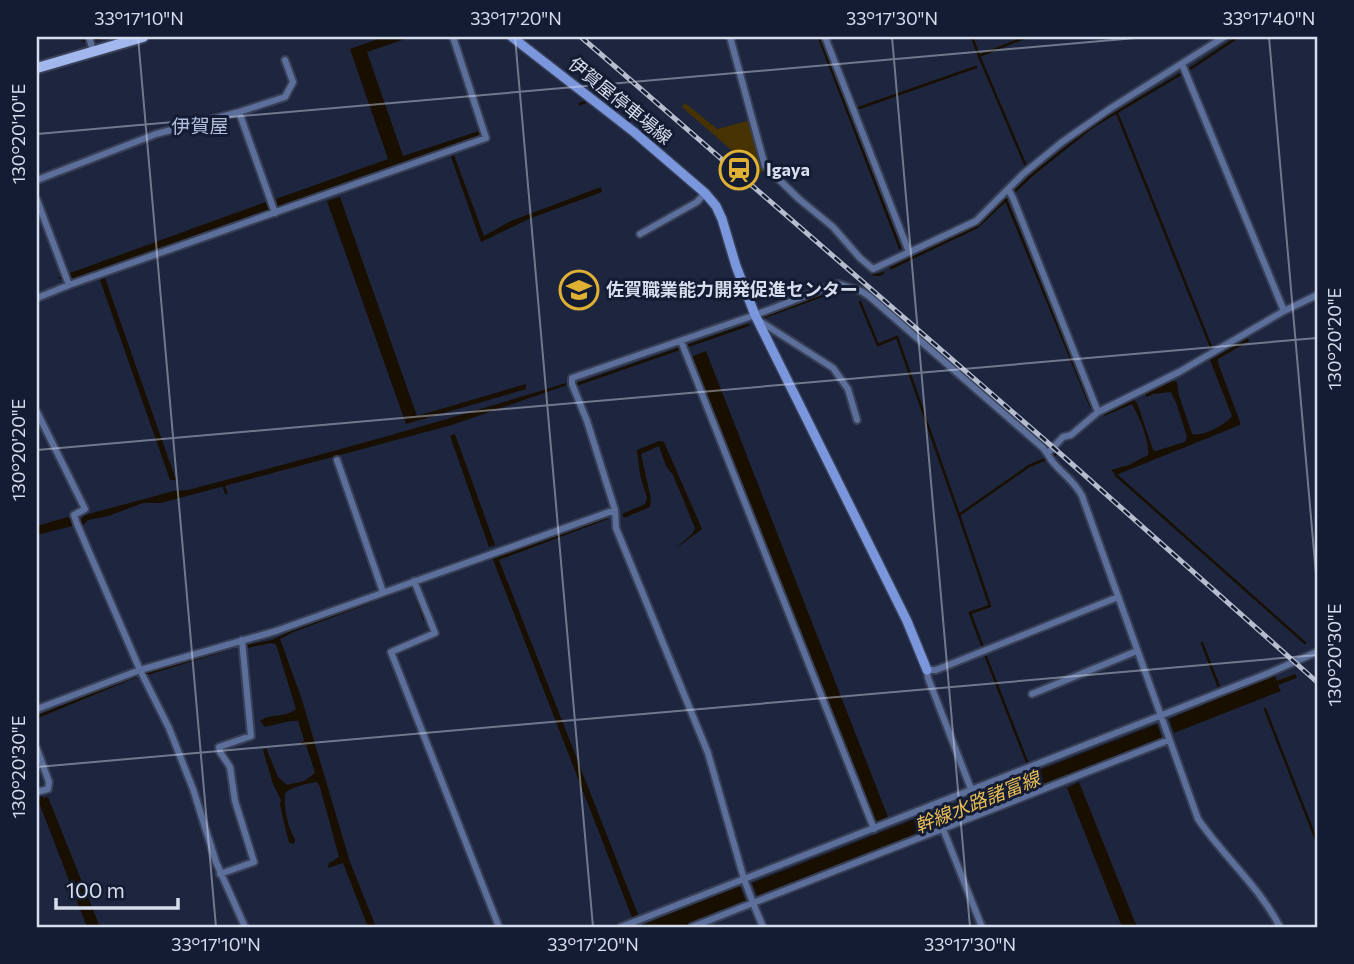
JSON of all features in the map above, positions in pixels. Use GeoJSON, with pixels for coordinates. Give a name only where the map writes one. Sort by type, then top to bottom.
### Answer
{"type":"FeatureCollection","features":[{"type":"Feature","properties":{"kind":"main road"},"geometry":{"type":"LineString","coordinates":[[37,68],[92,49],[143,37]]}},
{"type":"Feature","properties":{"kind":"street"},"geometry":{"type":"LineString","coordinates":[[89,37],[92,49]]}},
{"type":"Feature","properties":{"kind":"street"},"geometry":{"type":"LineString","coordinates":[[37,298],[67,280],[100,274],[486,138],[453,37]]}},
{"type":"Feature","properties":{"kind":"street","name":"伊賀屋停車場線"},"geometry":{"type":"LineString","coordinates":[[512,37],[634,132],[705,193],[716,206],[757,317],[907,621],[927,670]]}},
{"type":"Feature","properties":{"kind":"street"},"geometry":{"type":"LineString","coordinates":[[730,37],[765,166],[833,227],[873,270],[976,220],[1062,142],[1224,37]]}},
{"type":"Feature","properties":{"kind":"street"},"geometry":{"type":"LineString","coordinates":[[825,37],[909,252]]}},
{"type":"Feature","properties":{"kind":"street"},"geometry":{"type":"LineString","coordinates":[[37,180],[156,134],[285,97],[293,82],[285,60]]}},
{"type":"Feature","properties":{"kind":"street"},"geometry":{"type":"LineString","coordinates":[[1182,64],[1284,311]]}},
{"type":"Feature","properties":{"kind":"street"},"geometry":{"type":"LineString","coordinates":[[239,112],[275,213]]}},
{"type":"Feature","properties":{"kind":"street"},"geometry":{"type":"LineString","coordinates":[[1008,189],[1098,412]]}},
{"type":"Feature","properties":{"kind":"street"},"geometry":{"type":"LineString","coordinates":[[640,234],[697,202],[705,193]]}},
{"type":"Feature","properties":{"kind":"street"},"geometry":{"type":"LineString","coordinates":[[37,200],[67,280]]}},
{"type":"Feature","properties":{"kind":"street"},"geometry":{"type":"LineString","coordinates":[[763,927],[744,879],[708,753],[616,528],[615,510],[572,378],[757,317],[839,284],[861,291],[1048,453],[1052,461],[1076,484],[1198,819],[1262,897],[1280,927]]}},
{"type":"Feature","properties":{"kind":"street"},"geometry":{"type":"LineString","coordinates":[[1048,453],[1063,437],[1071,435],[1098,412],[1179,372],[1284,311],[1317,295]]}},
{"type":"Feature","properties":{"kind":"street"},"geometry":{"type":"LineString","coordinates":[[757,317],[833,368],[848,389],[857,420]]}},
{"type":"Feature","properties":{"kind":"street"},"geometry":{"type":"LineString","coordinates":[[681,341],[874,828]]}},
{"type":"Feature","properties":{"kind":"street"},"geometry":{"type":"LineString","coordinates":[[37,412],[85,509],[74,515],[76,522],[173,740],[220,874],[245,927]]}},
{"type":"Feature","properties":{"kind":"street"},"geometry":{"type":"LineString","coordinates":[[337,460],[383,592]]}},
{"type":"Feature","properties":{"kind":"street"},"geometry":{"type":"LineString","coordinates":[[37,709],[140,670],[276,631],[615,510]]}},
{"type":"Feature","properties":{"kind":"street"},"geometry":{"type":"LineString","coordinates":[[414,580],[435,633],[391,652],[499,927]]}},
{"type":"Feature","properties":{"kind":"street"},"geometry":{"type":"LineString","coordinates":[[971,789],[927,670],[936,670],[1118,597]]}},
{"type":"Feature","properties":{"kind":"street"},"geometry":{"type":"LineString","coordinates":[[220,874],[254,862],[235,801],[230,767],[219,747],[251,736],[242,640]]}},
{"type":"Feature","properties":{"kind":"street"},"geometry":{"type":"LineString","coordinates":[[1032,694],[1137,651]]}},
{"type":"Feature","properties":{"kind":"street"},"geometry":{"type":"LineString","coordinates":[[621,927],[1317,652]]}},
{"type":"Feature","properties":{"kind":"street"},"geometry":{"type":"LineString","coordinates":[[692,927],[1169,740]]}},
{"type":"Feature","properties":{"kind":"street"},"geometry":{"type":"LineString","coordinates":[[37,749],[49,782],[48,789],[39,791]]}},
{"type":"Feature","properties":{"kind":"street"},"geometry":{"type":"LineString","coordinates":[[943,829],[982,927]]}},
{"type":"Feature","properties":{"kind":"shaded area"},"geometry":{"type":"Polygon","coordinates":[[[685,103],[717,129],[751,120],[764,170],[759,174],[682,107],[685,103]]]}},
{"type":"Feature","properties":{"kind":"water"},"geometry":{"type":"Polygon","coordinates":[[[384,37],[411,37],[367,52],[403,156],[479,131],[481,136],[278,207],[276,199],[388,159],[350,49],[384,37]]]}},
{"type":"Feature","properties":{"kind":"water"},"geometry":{"type":"Polygon","coordinates":[[[454,155],[484,236],[511,221],[601,187],[602,192],[531,218],[481,242],[451,157],[454,155]]]}},
{"type":"Feature","properties":{"kind":"water"},"geometry":{"type":"Polygon","coordinates":[[[340,197],[417,416],[526,384],[526,389],[406,424],[327,201],[340,197]]]}},
{"type":"Feature","properties":{"kind":"water"},"geometry":{"type":"Polygon","coordinates":[[[266,202],[270,211],[73,281],[70,273],[266,202]]]}},
{"type":"Feature","properties":{"kind":"water"},"geometry":{"type":"Polygon","coordinates":[[[105,278],[176,480],[170,480],[100,280],[105,278]]]}},
{"type":"Feature","properties":{"kind":"water"},"geometry":{"type":"Polygon","coordinates":[[[1248,338],[1249,341],[1218,359],[1240,425],[1116,475],[1111,470],[1129,465],[1148,455],[1147,443],[1132,404],[1104,416],[1103,413],[1134,400],[1153,450],[1185,442],[1187,437],[1171,392],[1147,397],[1145,394],[1173,381],[1177,382],[1192,434],[1214,430],[1232,416],[1210,360],[1248,338]]]}},
{"type":"Feature","properties":{"kind":"water"},"geometry":{"type":"Polygon","coordinates":[[[706,351],[888,817],[876,822],[691,357],[706,351]]]}},
{"type":"Feature","properties":{"kind":"water"},"geometry":{"type":"Polygon","coordinates":[[[566,383],[567,385],[452,425],[161,503],[143,503],[88,520],[82,526],[80,522],[72,523],[72,526],[37,535],[37,526],[68,517],[71,520],[80,520],[85,515],[330,452],[566,383]]]}},
{"type":"Feature","properties":{"kind":"water"},"geometry":{"type":"Polygon","coordinates":[[[455,434],[495,545],[489,547],[450,436],[455,434]]]}},
{"type":"Feature","properties":{"kind":"water"},"geometry":{"type":"Polygon","coordinates":[[[659,441],[664,442],[702,529],[675,549],[695,528],[659,446],[641,454],[651,499],[650,507],[624,518],[622,514],[645,504],[647,498],[640,475],[637,450],[659,441]]]}},
{"type":"Feature","properties":{"kind":"water"},"geometry":{"type":"Polygon","coordinates":[[[607,516],[608,519],[499,560],[639,917],[633,920],[492,557],[607,516]]]}},
{"type":"Feature","properties":{"kind":"water"},"geometry":{"type":"Polygon","coordinates":[[[295,629],[280,639],[302,700],[350,862],[376,927],[368,927],[343,863],[328,868],[329,863],[339,857],[317,782],[285,793],[287,817],[295,839],[294,844],[289,843],[281,800],[273,784],[263,750],[266,748],[278,777],[287,785],[304,781],[315,773],[306,745],[300,744],[304,740],[298,721],[265,727],[260,721],[296,709],[276,644],[247,648],[246,645],[272,640],[295,629]]]}},
{"type":"Feature","properties":{"kind":"water"},"geometry":{"type":"Polygon","coordinates":[[[1295,674],[1297,678],[1278,685],[1281,691],[1174,733],[1169,719],[1275,675],[1277,681],[1295,674]]]}},
{"type":"Feature","properties":{"kind":"water","name":"幹線水路諸富線"},"geometry":{"type":"Polygon","coordinates":[[[1157,724],[1162,738],[757,896],[752,883],[1157,724]]]}},
{"type":"Feature","properties":{"kind":"water"},"geometry":{"type":"Polygon","coordinates":[[[1079,782],[1137,927],[1122,927],[1067,788],[1079,782]]]}},
{"type":"Feature","properties":{"kind":"water"},"geometry":{"type":"Polygon","coordinates":[[[48,797],[100,927],[87,927],[38,800],[48,797]]]}},
{"type":"Feature","properties":{"kind":"water"},"geometry":{"type":"Polygon","coordinates":[[[740,886],[746,902],[681,927],[637,927],[740,886]]]}},
{"type":"Feature","properties":{"kind":"waterway"},"geometry":{"type":"LineString","coordinates":[[84,41],[108,37]]}},
{"type":"Feature","properties":{"kind":"waterway"},"geometry":{"type":"LineString","coordinates":[[819,37],[900,248]]}},
{"type":"Feature","properties":{"kind":"waterway"},"geometry":{"type":"LineString","coordinates":[[972,37],[979,56]]}},
{"type":"Feature","properties":{"kind":"waterway"},"geometry":{"type":"LineString","coordinates":[[1025,164],[979,56],[1026,37]]}},
{"type":"Feature","properties":{"kind":"waterway"},"geometry":{"type":"LineString","coordinates":[[891,268],[977,227],[1033,174],[1092,127],[1238,37]]}},
{"type":"Feature","properties":{"kind":"waterway"},"geometry":{"type":"LineString","coordinates":[[859,108],[976,67]]}},
{"type":"Feature","properties":{"kind":"waterway"},"geometry":{"type":"LineString","coordinates":[[580,104],[585,102]]}},
{"type":"Feature","properties":{"kind":"waterway"},"geometry":{"type":"LineString","coordinates":[[1117,113],[1211,347]]}},
{"type":"Feature","properties":{"kind":"waterway"},"geometry":{"type":"LineString","coordinates":[[1006,200],[1091,407]]}},
{"type":"Feature","properties":{"kind":"waterway"},"geometry":{"type":"LineString","coordinates":[[873,274],[883,273]]}},
{"type":"Feature","properties":{"kind":"waterway"},"geometry":{"type":"LineString","coordinates":[[60,278],[72,276]]}},
{"type":"Feature","properties":{"kind":"waterway"},"geometry":{"type":"LineString","coordinates":[[764,317],[835,291]]}},
{"type":"Feature","properties":{"kind":"waterway"},"geometry":{"type":"LineString","coordinates":[[860,302],[878,345],[897,337],[959,515],[1029,466],[1055,455]]}},
{"type":"Feature","properties":{"kind":"waterway"},"geometry":{"type":"LineString","coordinates":[[578,384],[748,325]]}},
{"type":"Feature","properties":{"kind":"waterway"},"geometry":{"type":"LineString","coordinates":[[1116,475],[1305,643]]}},
{"type":"Feature","properties":{"kind":"waterway"},"geometry":{"type":"LineString","coordinates":[[224,487],[226,493]]}},
{"type":"Feature","properties":{"kind":"waterway"},"geometry":{"type":"LineString","coordinates":[[959,515],[990,606],[970,613],[982,645]]}},
{"type":"Feature","properties":{"kind":"waterway"},"geometry":{"type":"LineString","coordinates":[[295,630],[409,587],[414,589],[424,619]]}},
{"type":"Feature","properties":{"kind":"waterway"},"geometry":{"type":"LineString","coordinates":[[1202,643],[1219,687]]}},
{"type":"Feature","properties":{"kind":"waterway"},"geometry":{"type":"LineString","coordinates":[[146,674],[234,647]]}},
{"type":"Feature","properties":{"kind":"waterway","name":"幹線水路諸富線"},"geometry":{"type":"LineString","coordinates":[[986,657],[1027,762]]}},
{"type":"Feature","properties":{"kind":"waterway"},"geometry":{"type":"LineString","coordinates":[[37,717],[136,676]]}},
{"type":"Feature","properties":{"kind":"waterway"},"geometry":{"type":"LineString","coordinates":[[1265,709],[1317,842]]}},
{"type":"Feature","properties":{"kind":"waterway"},"geometry":{"type":"LineString","coordinates":[[37,785],[43,801]]}},
{"type":"Feature","properties":{"kind":"railway"},"geometry":{"type":"LineString","coordinates":[[581,37],[1054,448],[1317,682]]}},
{"type":"Feature","properties":{"kind":"place","name":"Igaya"},"geometry":{"type":"Point","coordinates":[739,170]}},
{"type":"Feature","properties":{"kind":"place","name":"佐賀職業能力開発促進センター"},"geometry":{"type":"Point","coordinates":[579,290]}},
{"type":"Feature","properties":{"kind":"district","name":"伊賀屋"},"geometry":{"type":"Point","coordinates":[200,126]}}]}
